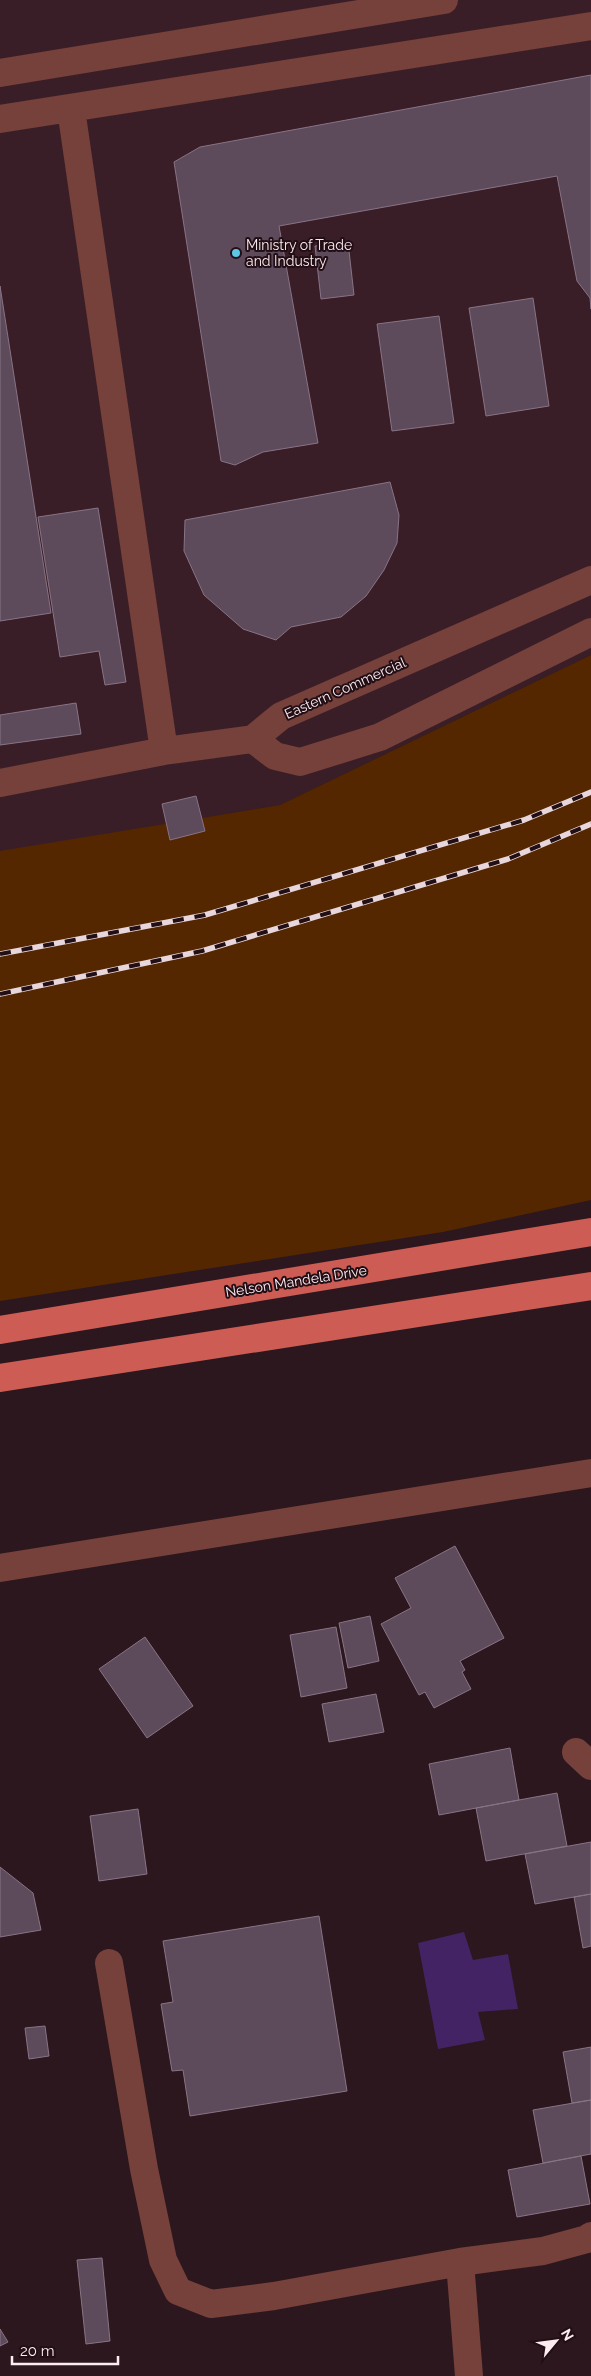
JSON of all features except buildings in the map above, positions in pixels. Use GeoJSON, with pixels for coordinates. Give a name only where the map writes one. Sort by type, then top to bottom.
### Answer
{"type":"FeatureCollection","features":[{"type":"Feature","properties":{"kind":"main road","name":"Nelson Mandela Drive"},"geometry":{"type":"LineString","coordinates":[[0,1330],[591,1232]]}},
{"type":"Feature","properties":{"kind":"main road"},"geometry":{"type":"LineString","coordinates":[[0,1378],[591,1286]]}},
{"type":"Feature","properties":{"kind":"street"},"geometry":{"type":"LineString","coordinates":[[0,73],[444,0]]}},
{"type":"Feature","properties":{"kind":"street"},"geometry":{"type":"LineString","coordinates":[[0,119],[591,26]]}},
{"type":"Feature","properties":{"kind":"street"},"geometry":{"type":"LineString","coordinates":[[71,109],[164,751]]}},
{"type":"Feature","properties":{"kind":"street","name":"Eastern Commercial"},"geometry":{"type":"LineString","coordinates":[[253,739],[265,727],[281,716],[591,580]]}},
{"type":"Feature","properties":{"kind":"street"},"geometry":{"type":"LineString","coordinates":[[0,783],[164,751],[253,739],[275,756],[300,762],[380,737],[591,632]]}},
{"type":"Feature","properties":{"kind":"street"},"geometry":{"type":"LineString","coordinates":[[0,1568],[591,1473]]}},
{"type":"Feature","properties":{"kind":"street"},"geometry":{"type":"LineString","coordinates":[[109,1963],[146,2178],[164,2260],[178,2291],[211,2304],[274,2296],[460,2262],[543,2252],[587,2240],[591,2236]]}},
{"type":"Feature","properties":{"kind":"street"},"geometry":{"type":"LineString","coordinates":[[460,2262],[469,2376]]}},
{"type":"Feature","properties":{"kind":"shaded area"},"geometry":{"type":"Polygon","coordinates":[[[0,0],[591,0],[591,655],[280,805],[0,852],[0,0]]]}},
{"type":"Feature","properties":{"kind":"shaded area"},"geometry":{"type":"Polygon","coordinates":[[[591,655],[591,1200],[443,1232],[0,1301],[0,851],[280,805],[591,655]]]}},
{"type":"Feature","properties":{"kind":"shaded area"},"geometry":{"type":"Polygon","coordinates":[[[464,1932],[473,1960],[508,1954],[518,2009],[478,2012],[485,2040],[438,2049],[418,1943],[464,1932]]]}},
{"type":"Feature","properties":{"kind":"railway"},"geometry":{"type":"LineString","coordinates":[[0,954],[205,915],[524,820],[591,792]]}},
{"type":"Feature","properties":{"kind":"railway"},"geometry":{"type":"LineString","coordinates":[[0,994],[202,951],[508,859],[591,824]]}},
{"type":"Feature","properties":{"kind":"place","name":"Ministry of Trade and Industry"},"geometry":{"type":"Point","coordinates":[236,253]}}]}
